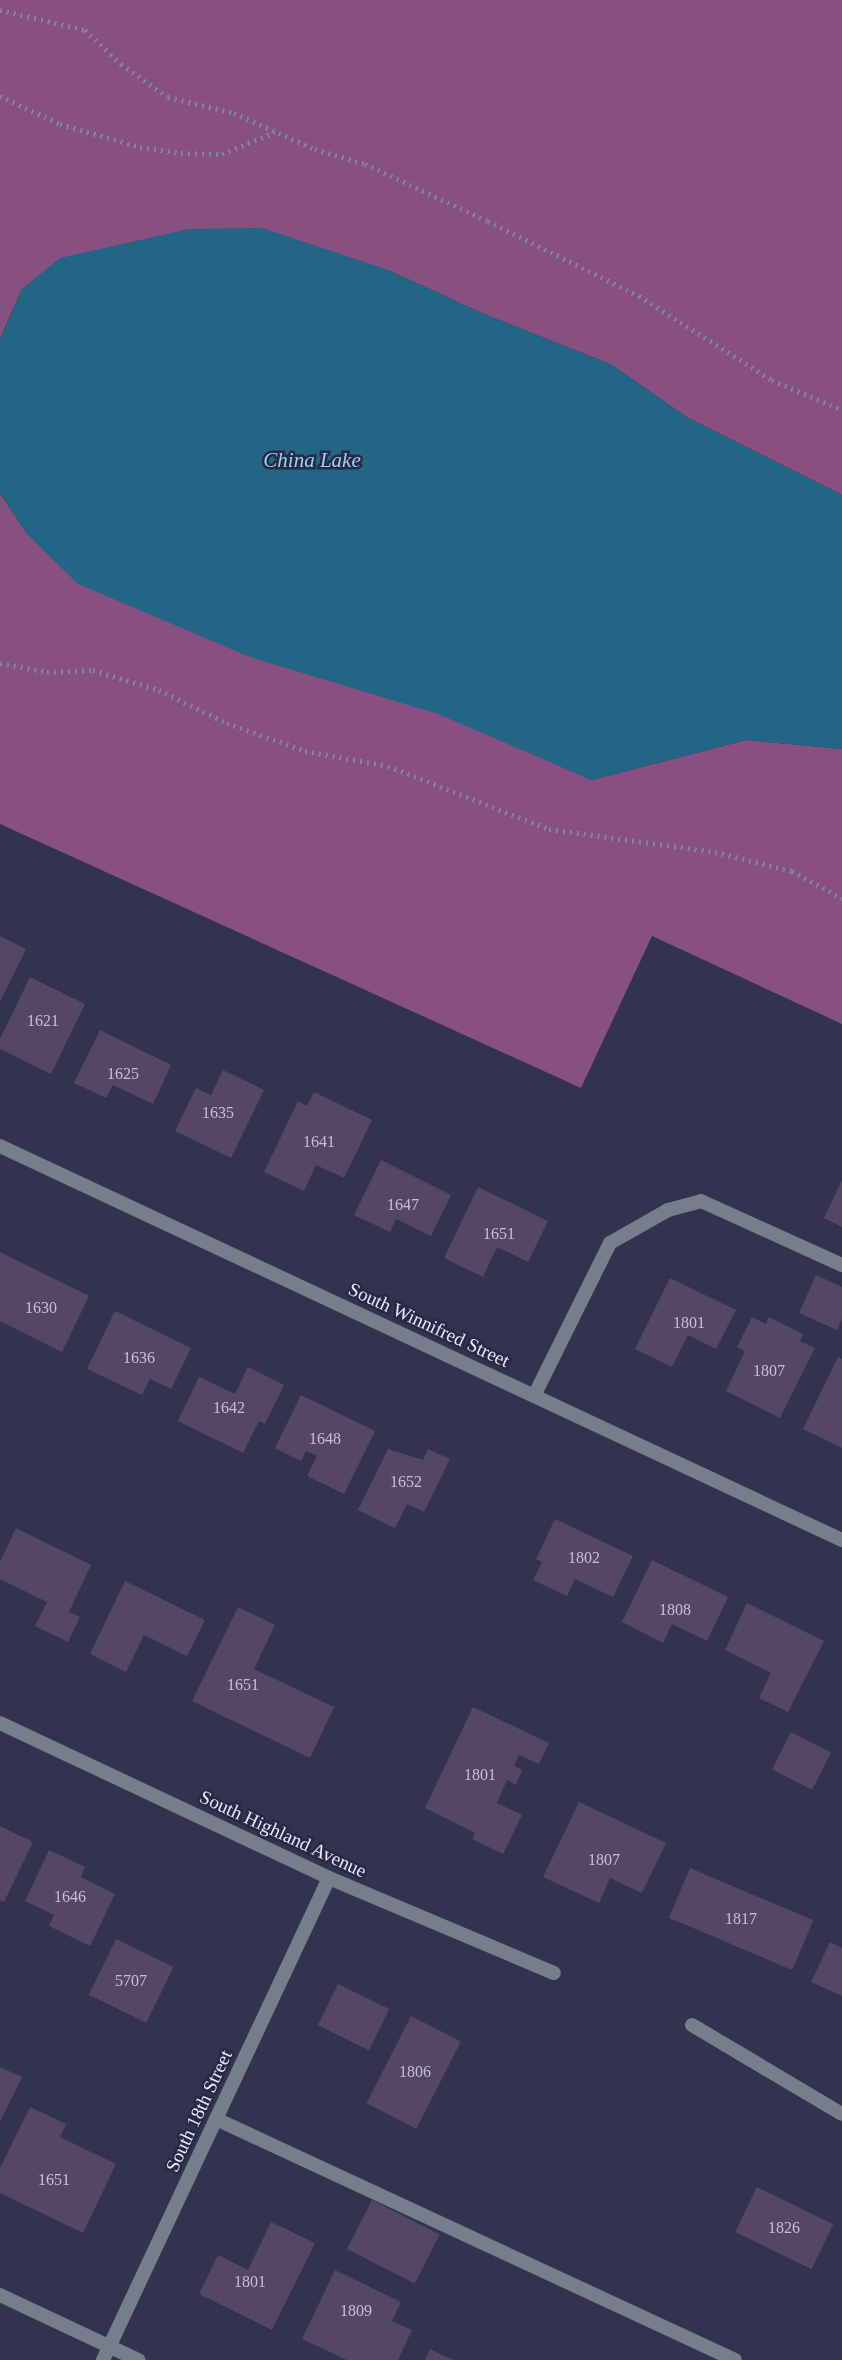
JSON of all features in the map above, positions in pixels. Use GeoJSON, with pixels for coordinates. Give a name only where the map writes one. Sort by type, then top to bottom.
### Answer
{"type":"FeatureCollection","features":[{"type":"Feature","properties":{"kind":"street","name":"South Winnifred Street"},"geometry":{"type":"LineString","coordinates":[[0,1146],[842,1540]]}},
{"type":"Feature","properties":{"kind":"street"},"geometry":{"type":"LineString","coordinates":[[534,1396],[610,1242],[668,1210],[701,1201],[842,1265]]}},
{"type":"Feature","properties":{"kind":"street","name":"South Highland Avenue"},"geometry":{"type":"LineString","coordinates":[[0,1723],[329,1878],[554,1973]]}},
{"type":"Feature","properties":{"kind":"street","name":"South 18th Street"},"geometry":{"type":"LineString","coordinates":[[106,2353],[329,1878]]}},
{"type":"Feature","properties":{"kind":"street"},"geometry":{"type":"LineString","coordinates":[[692,2025],[842,2115]]}},
{"type":"Feature","properties":{"kind":"street"},"geometry":{"type":"LineString","coordinates":[[216,2119],[735,2360]]}},
{"type":"Feature","properties":{"kind":"street"},"geometry":{"type":"LineString","coordinates":[[0,2295],[106,2353],[138,2360]]}},
{"type":"Feature","properties":{"kind":"path"},"geometry":{"type":"LineString","coordinates":[[0,10],[85,30],[121,64],[169,97],[234,113],[365,164],[488,221],[639,296],[772,380],[842,410]]}},
{"type":"Feature","properties":{"kind":"path"},"geometry":{"type":"LineString","coordinates":[[0,96],[73,128],[181,153],[222,154],[276,131]]}},
{"type":"Feature","properties":{"kind":"path"},"geometry":{"type":"LineString","coordinates":[[0,663],[47,672],[93,670],[159,690],[227,723],[305,751],[388,766],[549,830],[715,852],[792,871],[842,898]]}},
{"type":"Feature","properties":{"kind":"shaded area"},"geometry":{"type":"Polygon","coordinates":[[[0,0],[842,0],[842,495],[688,418],[612,365],[484,314],[388,270],[22,289],[0,339],[0,0]]]}},
{"type":"Feature","properties":{"kind":"shaded area"},"geometry":{"type":"Polygon","coordinates":[[[0,493],[27,534],[592,780],[746,740],[842,749],[842,1024],[652,936],[581,1088],[0,824],[0,493]]]}},
{"type":"Feature","properties":{"kind":"water","name":"China Lake"},"geometry":{"type":"Polygon","coordinates":[[[262,228],[388,270],[484,314],[612,365],[688,418],[842,495],[842,749],[746,740],[592,780],[438,714],[250,657],[78,584],[27,534],[0,493],[0,340],[22,289],[60,258],[189,229],[262,228]]]}},
{"type":"Feature","properties":{"kind":"building"},"geometry":{"type":"Polygon","coordinates":[[[0,936],[26,949],[0,1002],[0,936]]]}},
{"type":"Feature","properties":{"kind":"building"},"geometry":{"type":"Polygon","coordinates":[[[30,977],[85,1004],[51,1074],[0,1049],[0,1039],[30,977]]]}},
{"type":"Feature","properties":{"kind":"building"},"geometry":{"type":"Polygon","coordinates":[[[100,1030],[171,1065],[153,1104],[113,1085],[106,1098],[74,1083],[100,1030]]]}},
{"type":"Feature","properties":{"kind":"building"},"geometry":{"type":"Polygon","coordinates":[[[223,1070],[264,1090],[231,1158],[175,1131],[196,1088],[211,1095],[223,1070]]]}},
{"type":"Feature","properties":{"kind":"building"},"geometry":{"type":"Polygon","coordinates":[[[314,1092],[372,1120],[344,1178],[316,1165],[304,1191],[264,1172],[298,1101],[307,1106],[314,1092]]]}},
{"type":"Feature","properties":{"kind":"building"},"geometry":{"type":"Polygon","coordinates":[[[381,1160],[451,1195],[431,1236],[396,1219],[390,1232],[354,1215],[381,1160]]]}},
{"type":"Feature","properties":{"kind":"building"},"geometry":{"type":"Polygon","coordinates":[[[842,1180],[842,1227],[824,1218],[842,1180]]]}},
{"type":"Feature","properties":{"kind":"building"},"geometry":{"type":"Polygon","coordinates":[[[478,1187],[548,1221],[528,1262],[497,1247],[483,1277],[444,1258],[478,1187]]]}},
{"type":"Feature","properties":{"kind":"building"},"geometry":{"type":"Polygon","coordinates":[[[0,1252],[89,1296],[62,1352],[0,1321],[0,1252]]]}},
{"type":"Feature","properties":{"kind":"building"},"geometry":{"type":"Polygon","coordinates":[[[816,1275],[842,1287],[842,1319],[837,1330],[799,1313],[816,1275]]]}},
{"type":"Feature","properties":{"kind":"building"},"geometry":{"type":"Polygon","coordinates":[[[670,1278],[736,1310],[716,1349],[688,1335],[672,1367],[635,1349],[670,1278]]]}},
{"type":"Feature","properties":{"kind":"building"},"geometry":{"type":"Polygon","coordinates":[[[115,1311],[191,1348],[171,1389],[150,1379],[142,1395],[87,1369],[115,1311]]]}},
{"type":"Feature","properties":{"kind":"building"},"geometry":{"type":"Polygon","coordinates":[[[752,1317],[766,1324],[769,1317],[803,1334],[800,1341],[815,1348],[780,1418],[726,1391],[745,1351],[737,1347],[752,1317]]]}},
{"type":"Feature","properties":{"kind":"building"},"geometry":{"type":"Polygon","coordinates":[[[838,1357],[842,1359],[842,1448],[803,1429],[838,1357]]]}},
{"type":"Feature","properties":{"kind":"building"},"geometry":{"type":"Polygon","coordinates":[[[248,1367],[284,1385],[265,1424],[259,1421],[243,1453],[178,1421],[199,1377],[235,1394],[248,1367]]]}},
{"type":"Feature","properties":{"kind":"building"},"geometry":{"type":"Polygon","coordinates":[[[301,1395],[375,1431],[344,1494],[307,1476],[317,1456],[306,1451],[301,1461],[275,1448],[301,1395]]]}},
{"type":"Feature","properties":{"kind":"building"},"geometry":{"type":"Polygon","coordinates":[[[388,1449],[423,1460],[428,1449],[450,1459],[424,1512],[407,1504],[395,1528],[358,1510],[388,1449]]]}},
{"type":"Feature","properties":{"kind":"building"},"geometry":{"type":"Polygon","coordinates":[[[555,1519],[633,1556],[613,1597],[575,1579],[567,1596],[533,1580],[542,1562],[536,1559],[555,1519]]]}},
{"type":"Feature","properties":{"kind":"building"},"geometry":{"type":"Polygon","coordinates":[[[16,1528],[91,1565],[69,1612],[80,1617],[68,1642],[35,1626],[47,1602],[0,1579],[0,1562],[16,1528]]]}},
{"type":"Feature","properties":{"kind":"building"},"geometry":{"type":"Polygon","coordinates":[[[652,1560],[728,1597],[707,1641],[672,1624],[663,1643],[622,1622],[652,1560]]]}},
{"type":"Feature","properties":{"kind":"building"},"geometry":{"type":"Polygon","coordinates":[[[125,1581],[205,1620],[187,1656],[144,1635],[126,1672],[90,1654],[125,1581]]]}},
{"type":"Feature","properties":{"kind":"building"},"geometry":{"type":"Polygon","coordinates":[[[747,1603],[824,1641],[788,1712],[759,1698],[771,1673],[725,1650],[747,1603]]]}},
{"type":"Feature","properties":{"kind":"building"},"geometry":{"type":"Polygon","coordinates":[[[238,1607],[275,1625],[254,1669],[334,1707],[310,1758],[192,1701],[238,1607]]]}},
{"type":"Feature","properties":{"kind":"building"},"geometry":{"type":"Polygon","coordinates":[[[473,1707],[549,1743],[539,1764],[519,1755],[514,1766],[522,1770],[516,1785],[507,1780],[497,1803],[522,1815],[503,1854],[472,1839],[475,1833],[425,1808],[473,1707]]]}},
{"type":"Feature","properties":{"kind":"building"},"geometry":{"type":"Polygon","coordinates":[[[791,1732],[831,1752],[812,1790],[772,1769],[791,1732]]]}},
{"type":"Feature","properties":{"kind":"building"},"geometry":{"type":"Polygon","coordinates":[[[579,1802],[666,1843],[642,1893],[610,1878],[599,1903],[543,1877],[579,1802]]]}},
{"type":"Feature","properties":{"kind":"building"},"geometry":{"type":"Polygon","coordinates":[[[0,1826],[33,1842],[4,1902],[0,1900],[0,1826]]]}},
{"type":"Feature","properties":{"kind":"building"},"geometry":{"type":"Polygon","coordinates":[[[49,1850],[85,1867],[81,1877],[115,1894],[90,1946],[49,1926],[54,1915],[25,1901],[49,1850]]]}},
{"type":"Feature","properties":{"kind":"building"},"geometry":{"type":"Polygon","coordinates":[[[690,1868],[813,1920],[792,1970],[669,1918],[690,1868]]]}},
{"type":"Feature","properties":{"kind":"building"},"geometry":{"type":"Polygon","coordinates":[[[116,1939],[174,1967],[146,2023],[89,1995],[116,1939]]]}},
{"type":"Feature","properties":{"kind":"building"},"geometry":{"type":"Polygon","coordinates":[[[830,1942],[842,1948],[842,1996],[811,1982],[830,1942]]]}},
{"type":"Feature","properties":{"kind":"building"},"geometry":{"type":"Polygon","coordinates":[[[338,1984],[389,2009],[369,2050],[318,2025],[338,1984]]]}},
{"type":"Feature","properties":{"kind":"building"},"geometry":{"type":"Polygon","coordinates":[[[411,2016],[461,2041],[416,2129],[367,2103],[411,2016]]]}},
{"type":"Feature","properties":{"kind":"building"},"geometry":{"type":"Polygon","coordinates":[[[0,2067],[22,2077],[0,2122],[0,2067]]]}},
{"type":"Feature","properties":{"kind":"building"},"geometry":{"type":"Polygon","coordinates":[[[30,2107],[66,2124],[60,2137],[116,2164],[83,2233],[0,2193],[0,2168],[30,2107]]]}},
{"type":"Feature","properties":{"kind":"building"},"geometry":{"type":"Polygon","coordinates":[[[757,2187],[833,2224],[811,2269],[735,2232],[757,2187]]]}},
{"type":"Feature","properties":{"kind":"building"},"geometry":{"type":"Polygon","coordinates":[[[372,2200],[440,2235],[415,2284],[347,2249],[372,2200]]]}},
{"type":"Feature","properties":{"kind":"building"},"geometry":{"type":"Polygon","coordinates":[[[271,2222],[315,2243],[272,2330],[199,2294],[218,2255],[248,2270],[271,2222]]]}},
{"type":"Feature","properties":{"kind":"building"},"geometry":{"type":"Polygon","coordinates":[[[335,2270],[401,2302],[392,2321],[412,2330],[398,2360],[347,2360],[302,2339],[335,2270]]]}},
{"type":"Feature","properties":{"kind":"building"},"geometry":{"type":"Polygon","coordinates":[[[430,2349],[453,2360],[425,2360],[430,2349]]]}}]}
